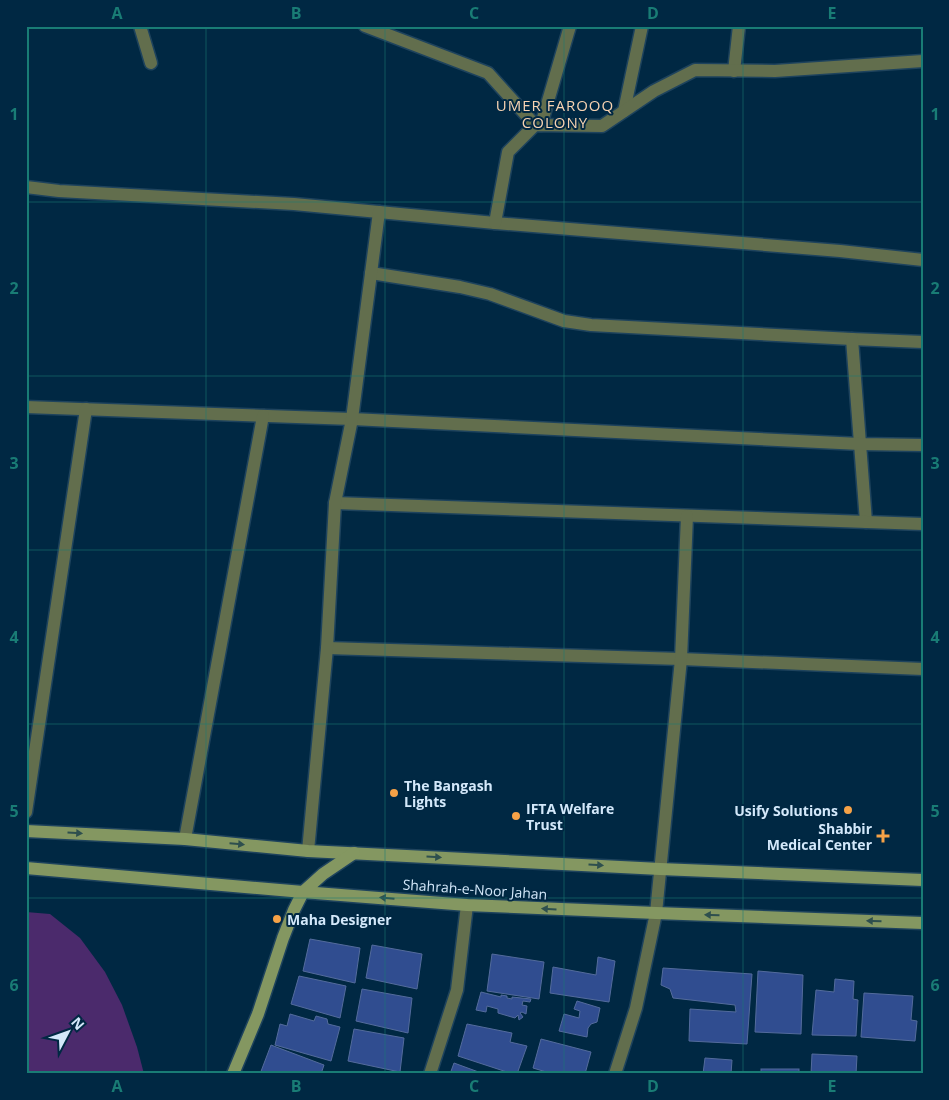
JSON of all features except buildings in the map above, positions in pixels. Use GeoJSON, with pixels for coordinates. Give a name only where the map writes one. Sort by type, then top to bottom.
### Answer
{"type":"FeatureCollection","features":[{"type":"Feature","properties":{"kind":"main road","name":"Shahrah-e-Noor Jahan"},"geometry":{"type":"LineString","coordinates":[[26,831],[184,839],[308,851],[923,880]]}},
{"type":"Feature","properties":{"kind":"main road"},"geometry":{"type":"LineString","coordinates":[[233,1074],[258,1014],[283,938],[303,892],[323,874],[354,853]]}},
{"type":"Feature","properties":{"kind":"main road","name":"Shahrah-e-Noor Jahan"},"geometry":{"type":"LineString","coordinates":[[26,868],[467,905],[923,923]]}},
{"type":"Feature","properties":{"kind":"street"},"geometry":{"type":"LineString","coordinates":[[140,26],[152,63]]}},
{"type":"Feature","properties":{"kind":"street"},"geometry":{"type":"LineString","coordinates":[[365,26],[396,32],[488,74],[538,125],[602,126],[654,91],[695,70],[775,71],[923,61]]}},
{"type":"Feature","properties":{"kind":"street"},"geometry":{"type":"LineString","coordinates":[[495,223],[508,152],[538,125],[570,26]]}},
{"type":"Feature","properties":{"kind":"street"},"geometry":{"type":"LineString","coordinates":[[624,111],[642,26]]}},
{"type":"Feature","properties":{"kind":"street"},"geometry":{"type":"LineString","coordinates":[[734,71],[739,26]]}},
{"type":"Feature","properties":{"kind":"street"},"geometry":{"type":"LineString","coordinates":[[26,187],[59,191],[294,204],[495,223],[840,251],[923,260]]}},
{"type":"Feature","properties":{"kind":"street"},"geometry":{"type":"LineString","coordinates":[[308,851],[327,648],[336,503],[352,419],[380,212]]}},
{"type":"Feature","properties":{"kind":"street"},"geometry":{"type":"LineString","coordinates":[[371,273],[460,287],[490,294],[564,321],[591,325],[923,342]]}},
{"type":"Feature","properties":{"kind":"street"},"geometry":{"type":"LineString","coordinates":[[852,339],[866,522]]}},
{"type":"Feature","properties":{"kind":"street"},"geometry":{"type":"LineString","coordinates":[[26,407],[352,419],[860,444],[923,445]]}},
{"type":"Feature","properties":{"kind":"street"},"geometry":{"type":"LineString","coordinates":[[26,812],[86,409]]}},
{"type":"Feature","properties":{"kind":"street"},"geometry":{"type":"LineString","coordinates":[[184,839],[263,416]]}},
{"type":"Feature","properties":{"kind":"street"},"geometry":{"type":"LineString","coordinates":[[336,503],[923,524]]}},
{"type":"Feature","properties":{"kind":"street"},"geometry":{"type":"LineString","coordinates":[[615,1074],[636,1008],[656,913],[681,659],[687,516]]}},
{"type":"Feature","properties":{"kind":"street"},"geometry":{"type":"LineString","coordinates":[[327,648],[923,669]]}},
{"type":"Feature","properties":{"kind":"street"},"geometry":{"type":"LineString","coordinates":[[430,1074],[457,990],[467,905]]}},
{"type":"Feature","properties":{"kind":"shaded area"},"geometry":{"type":"Polygon","coordinates":[[[26,912],[50,914],[80,938],[105,972],[122,1005],[137,1047],[144,1074],[26,1074],[26,912]]]}},
{"type":"Feature","properties":{"kind":"place","name":"The Bangash Lights"},"geometry":{"type":"Point","coordinates":[394,793]}},
{"type":"Feature","properties":{"kind":"place","name":"Usify Solutions"},"geometry":{"type":"Point","coordinates":[848,810]}},
{"type":"Feature","properties":{"kind":"place","name":"IFTA Welfare Trust"},"geometry":{"type":"Point","coordinates":[516,816]}},
{"type":"Feature","properties":{"kind":"place","name":"Shabbir Medical Center"},"geometry":{"type":"Point","coordinates":[883,836]}},
{"type":"Feature","properties":{"kind":"place","name":"Maha Designer"},"geometry":{"type":"Point","coordinates":[277,919]}},
{"type":"Feature","properties":{"kind":"district","name":"UMER FAROOQ COLONY"},"geometry":{"type":"Point","coordinates":[555,114]}}]}
